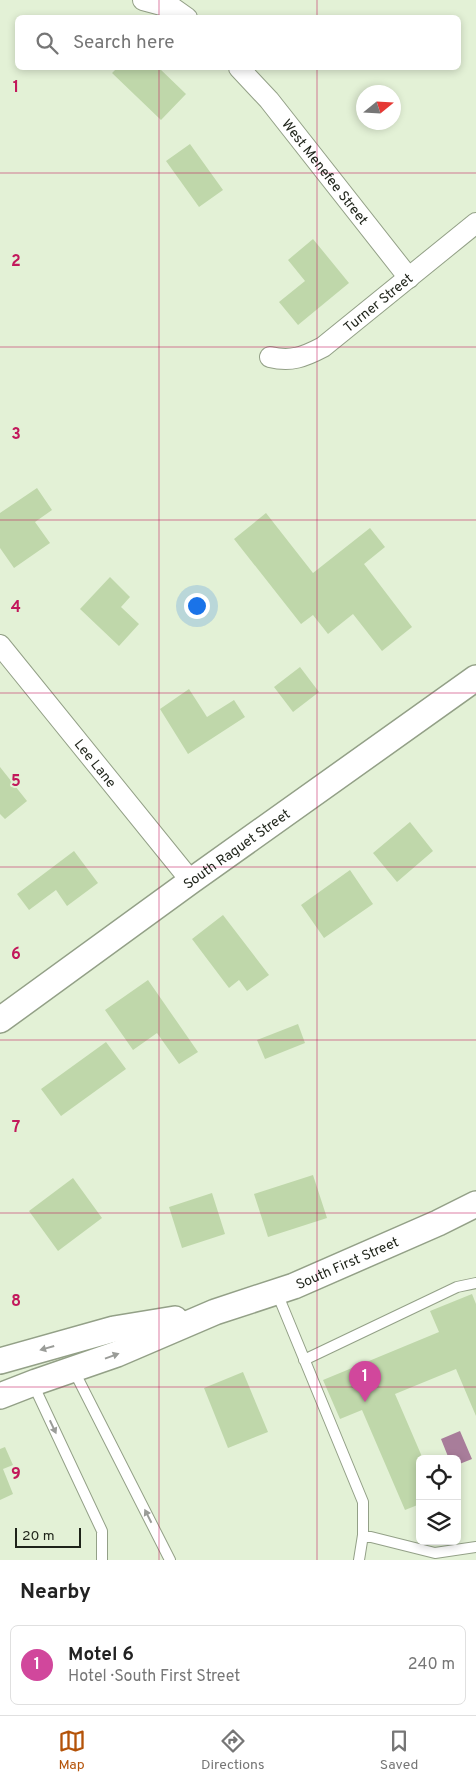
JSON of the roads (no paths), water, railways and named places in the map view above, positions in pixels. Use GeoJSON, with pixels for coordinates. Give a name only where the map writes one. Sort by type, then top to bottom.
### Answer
{"type":"FeatureCollection","features":[{"type":"Feature","properties":{"kind":"street"},"geometry":{"type":"LineString","coordinates":[[143,0],[173,8],[183,15]]}},
{"type":"Feature","properties":{"kind":"street","name":"West Menefee Street"},"geometry":{"type":"LineString","coordinates":[[241,70],[269,100],[409,278]]}},
{"type":"Feature","properties":{"kind":"street","name":"Turner Street"},"geometry":{"type":"LineString","coordinates":[[270,357],[281,360],[303,357],[323,347],[476,224]]}},
{"type":"Feature","properties":{"kind":"street","name":"Lee Lane"},"geometry":{"type":"LineString","coordinates":[[0,645],[191,881]]}},
{"type":"Feature","properties":{"kind":"street","name":"South Raguet Street"},"geometry":{"type":"LineString","coordinates":[[0,1020],[476,678]]}},
{"type":"Feature","properties":{"kind":"street","name":"South First Street"},"geometry":{"type":"LineString","coordinates":[[0,1396],[117,1354],[215,1312],[276,1292],[438,1223],[476,1204]]}},
{"type":"Feature","properties":{"kind":"street","name":"South First Street"},"geometry":{"type":"LineString","coordinates":[[0,1361],[114,1329],[215,1312]]}},
{"type":"Feature","properties":{"kind":"lane"},"geometry":{"type":"LineString","coordinates":[[304,1360],[456,1287],[476,1283]]}},
{"type":"Feature","properties":{"kind":"lane"},"geometry":{"type":"LineString","coordinates":[[276,1292],[363,1502],[363,1535],[359,1560]]}},
{"type":"Feature","properties":{"kind":"lane"},"geometry":{"type":"LineString","coordinates":[[73,1369],[170,1560]]}},
{"type":"Feature","properties":{"kind":"lane"},"geometry":{"type":"LineString","coordinates":[[32,1383],[102,1531],[102,1560]]}},
{"type":"Feature","properties":{"kind":"lane"},"geometry":{"type":"LineString","coordinates":[[363,1535],[435,1552],[476,1547]]}},
{"type":"Feature","properties":{"kind":"place","name":"Motel 6"},"geometry":{"type":"Point","coordinates":[365,1402]}}]}
